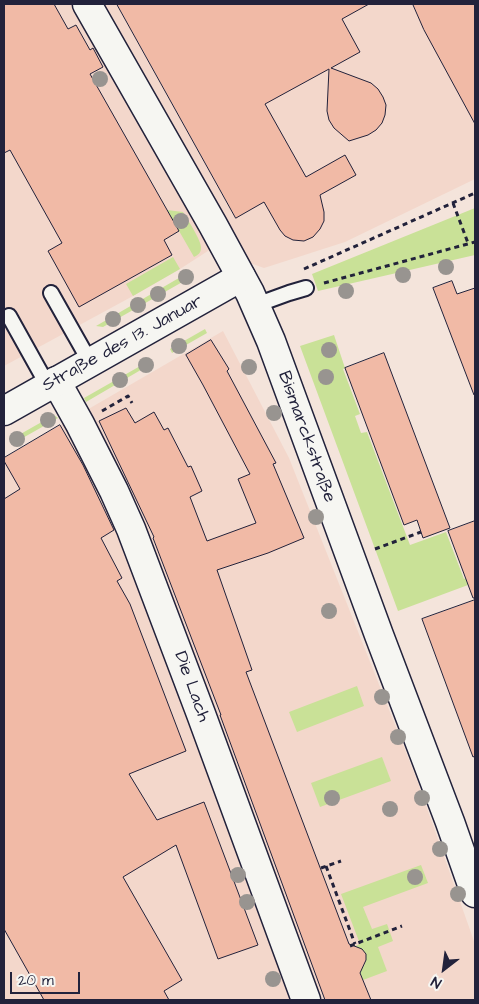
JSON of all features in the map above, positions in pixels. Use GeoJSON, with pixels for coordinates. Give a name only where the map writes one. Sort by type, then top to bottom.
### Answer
{"type":"FeatureCollection","features":[{"type":"Feature","properties":{"kind":"street","name":"Bismarckstraße"},"geometry":{"type":"LineString","coordinates":[[87,4],[256,305],[475,893]]}},
{"type":"Feature","properties":{"kind":"street","name":"Straße des 13. Januar"},"geometry":{"type":"LineString","coordinates":[[4,411],[241,276]]}},
{"type":"Feature","properties":{"kind":"street","name":"Die Lach"},"geometry":{"type":"LineString","coordinates":[[52,383],[76,417],[102,466],[131,529],[306,1000]]}},
{"type":"Feature","properties":{"kind":"lane"},"geometry":{"type":"LineString","coordinates":[[256,305],[306,288]]}},
{"type":"Feature","properties":{"kind":"lane"},"geometry":{"type":"LineString","coordinates":[[51,292],[90,362]]}},
{"type":"Feature","properties":{"kind":"lane"},"geometry":{"type":"LineString","coordinates":[[9,316],[52,383]]}},
{"type":"Feature","properties":{"kind":"path"},"geometry":{"type":"LineString","coordinates":[[301,270],[475,193]]}},
{"type":"Feature","properties":{"kind":"path"},"geometry":{"type":"LineString","coordinates":[[453,203],[468,243]]}},
{"type":"Feature","properties":{"kind":"path"},"geometry":{"type":"LineString","coordinates":[[306,288],[475,242]]}},
{"type":"Feature","properties":{"kind":"path"},"geometry":{"type":"LineString","coordinates":[[120,401],[128,396],[132,402]]}},
{"type":"Feature","properties":{"kind":"path"},"geometry":{"type":"LineString","coordinates":[[351,558],[421,532]]}},
{"type":"Feature","properties":{"kind":"path"},"geometry":{"type":"LineString","coordinates":[[321,868],[342,861]]}},
{"type":"Feature","properties":{"kind":"path"},"geometry":{"type":"LineString","coordinates":[[326,866],[355,944]]}},
{"type":"Feature","properties":{"kind":"path"},"geometry":{"type":"LineString","coordinates":[[350,946],[402,926]]}},
{"type":"Feature","properties":{"kind":"shaded area"},"geometry":{"type":"Polygon","coordinates":[[[4,4],[475,4],[475,179],[345,242],[264,268],[211,249],[133,296],[4,366],[4,4]]]}},
{"type":"Feature","properties":{"kind":"shaded area"},"geometry":{"type":"Polygon","coordinates":[[[223,331],[289,458],[417,780],[475,944],[475,1000],[4,1000],[4,458],[223,331]]]}},
{"type":"Feature","properties":{"kind":"green space"},"geometry":{"type":"Polygon","coordinates":[[[475,208],[475,255],[318,291],[312,274],[475,208]]]}},
{"type":"Feature","properties":{"kind":"green space"},"geometry":{"type":"Polygon","coordinates":[[[167,210],[183,212],[201,245],[199,254],[194,257],[167,210]]]}},
{"type":"Feature","properties":{"kind":"green space"},"geometry":{"type":"Polygon","coordinates":[[[173,257],[180,269],[133,296],[126,284],[173,257]]]}},
{"type":"Feature","properties":{"kind":"green space"},"geometry":{"type":"Polygon","coordinates":[[[191,271],[193,276],[103,327],[96,326],[191,271]]]}},
{"type":"Feature","properties":{"kind":"green space"},"geometry":{"type":"Polygon","coordinates":[[[205,329],[207,333],[172,353],[170,349],[205,329]]]}},
{"type":"Feature","properties":{"kind":"green space"},"geometry":{"type":"Polygon","coordinates":[[[334,335],[345,368],[343,369],[360,414],[355,416],[361,433],[367,432],[410,545],[446,532],[468,585],[398,611],[300,346],[334,335]]]}},
{"type":"Feature","properties":{"kind":"green space"},"geometry":{"type":"Polygon","coordinates":[[[149,361],[151,364],[86,402],[84,398],[149,361]]]}},
{"type":"Feature","properties":{"kind":"green space"},"geometry":{"type":"Polygon","coordinates":[[[54,415],[58,418],[12,444],[10,440],[54,415]]]}},
{"type":"Feature","properties":{"kind":"green space"},"geometry":{"type":"Polygon","coordinates":[[[357,686],[364,706],[297,732],[289,712],[357,686]]]}},
{"type":"Feature","properties":{"kind":"green space"},"geometry":{"type":"Polygon","coordinates":[[[382,757],[391,781],[320,807],[311,783],[382,757]]]}},
{"type":"Feature","properties":{"kind":"green space"},"geometry":{"type":"Polygon","coordinates":[[[421,865],[428,883],[363,907],[372,929],[387,924],[393,941],[378,947],[387,971],[363,980],[358,968],[364,966],[366,954],[351,948],[360,944],[341,894],[421,865]]]}},
{"type":"Feature","properties":{"kind":"building"},"geometry":{"type":"Polygon","coordinates":[[[4,4],[54,4],[68,29],[76,25],[90,50],[93,48],[103,67],[90,74],[179,231],[164,240],[172,255],[79,307],[48,251],[62,243],[10,150],[4,153],[4,4]]]}},
{"type":"Feature","properties":{"kind":"building"},"geometry":{"type":"Polygon","coordinates":[[[117,4],[369,4],[342,19],[360,52],[331,68],[371,83],[378,89],[386,105],[382,123],[376,130],[368,135],[349,141],[334,128],[329,120],[327,111],[329,69],[265,104],[306,177],[345,155],[356,175],[320,195],[324,221],[313,237],[304,241],[293,240],[285,236],[264,202],[236,218],[117,4]]]}},
{"type":"Feature","properties":{"kind":"building"},"geometry":{"type":"Polygon","coordinates":[[[413,4],[475,4],[475,124],[424,30],[413,4]]]}},
{"type":"Feature","properties":{"kind":"building"},"geometry":{"type":"Polygon","coordinates":[[[452,281],[457,294],[475,288],[475,395],[433,288],[452,281]]]}},
{"type":"Feature","properties":{"kind":"building"},"geometry":{"type":"Polygon","coordinates":[[[211,340],[229,369],[227,371],[276,463],[273,464],[304,538],[268,553],[217,570],[252,670],[246,672],[349,944],[362,949],[366,954],[366,960],[360,973],[371,1000],[325,1000],[154,537],[99,421],[126,408],[135,423],[154,412],[164,430],[168,428],[188,467],[191,466],[202,491],[190,497],[207,541],[256,523],[238,479],[250,474],[186,355],[211,340]]]}},
{"type":"Feature","properties":{"kind":"building"},"geometry":{"type":"Polygon","coordinates":[[[384,353],[450,528],[423,538],[417,520],[404,525],[345,368],[384,353]]]}},
{"type":"Feature","properties":{"kind":"building"},"geometry":{"type":"Polygon","coordinates":[[[60,425],[83,465],[114,530],[101,538],[122,578],[117,581],[130,604],[186,751],[129,774],[157,820],[204,802],[258,945],[218,959],[176,845],[123,877],[182,980],[164,991],[169,1000],[44,1000],[4,929],[4,499],[20,489],[4,458],[60,425]]]}},
{"type":"Feature","properties":{"kind":"building"},"geometry":{"type":"Polygon","coordinates":[[[475,521],[475,598],[473,598],[448,531],[475,521]]]}},
{"type":"Feature","properties":{"kind":"building"},"geometry":{"type":"Polygon","coordinates":[[[475,600],[475,756],[473,757],[422,619],[475,600]]]}}]}
